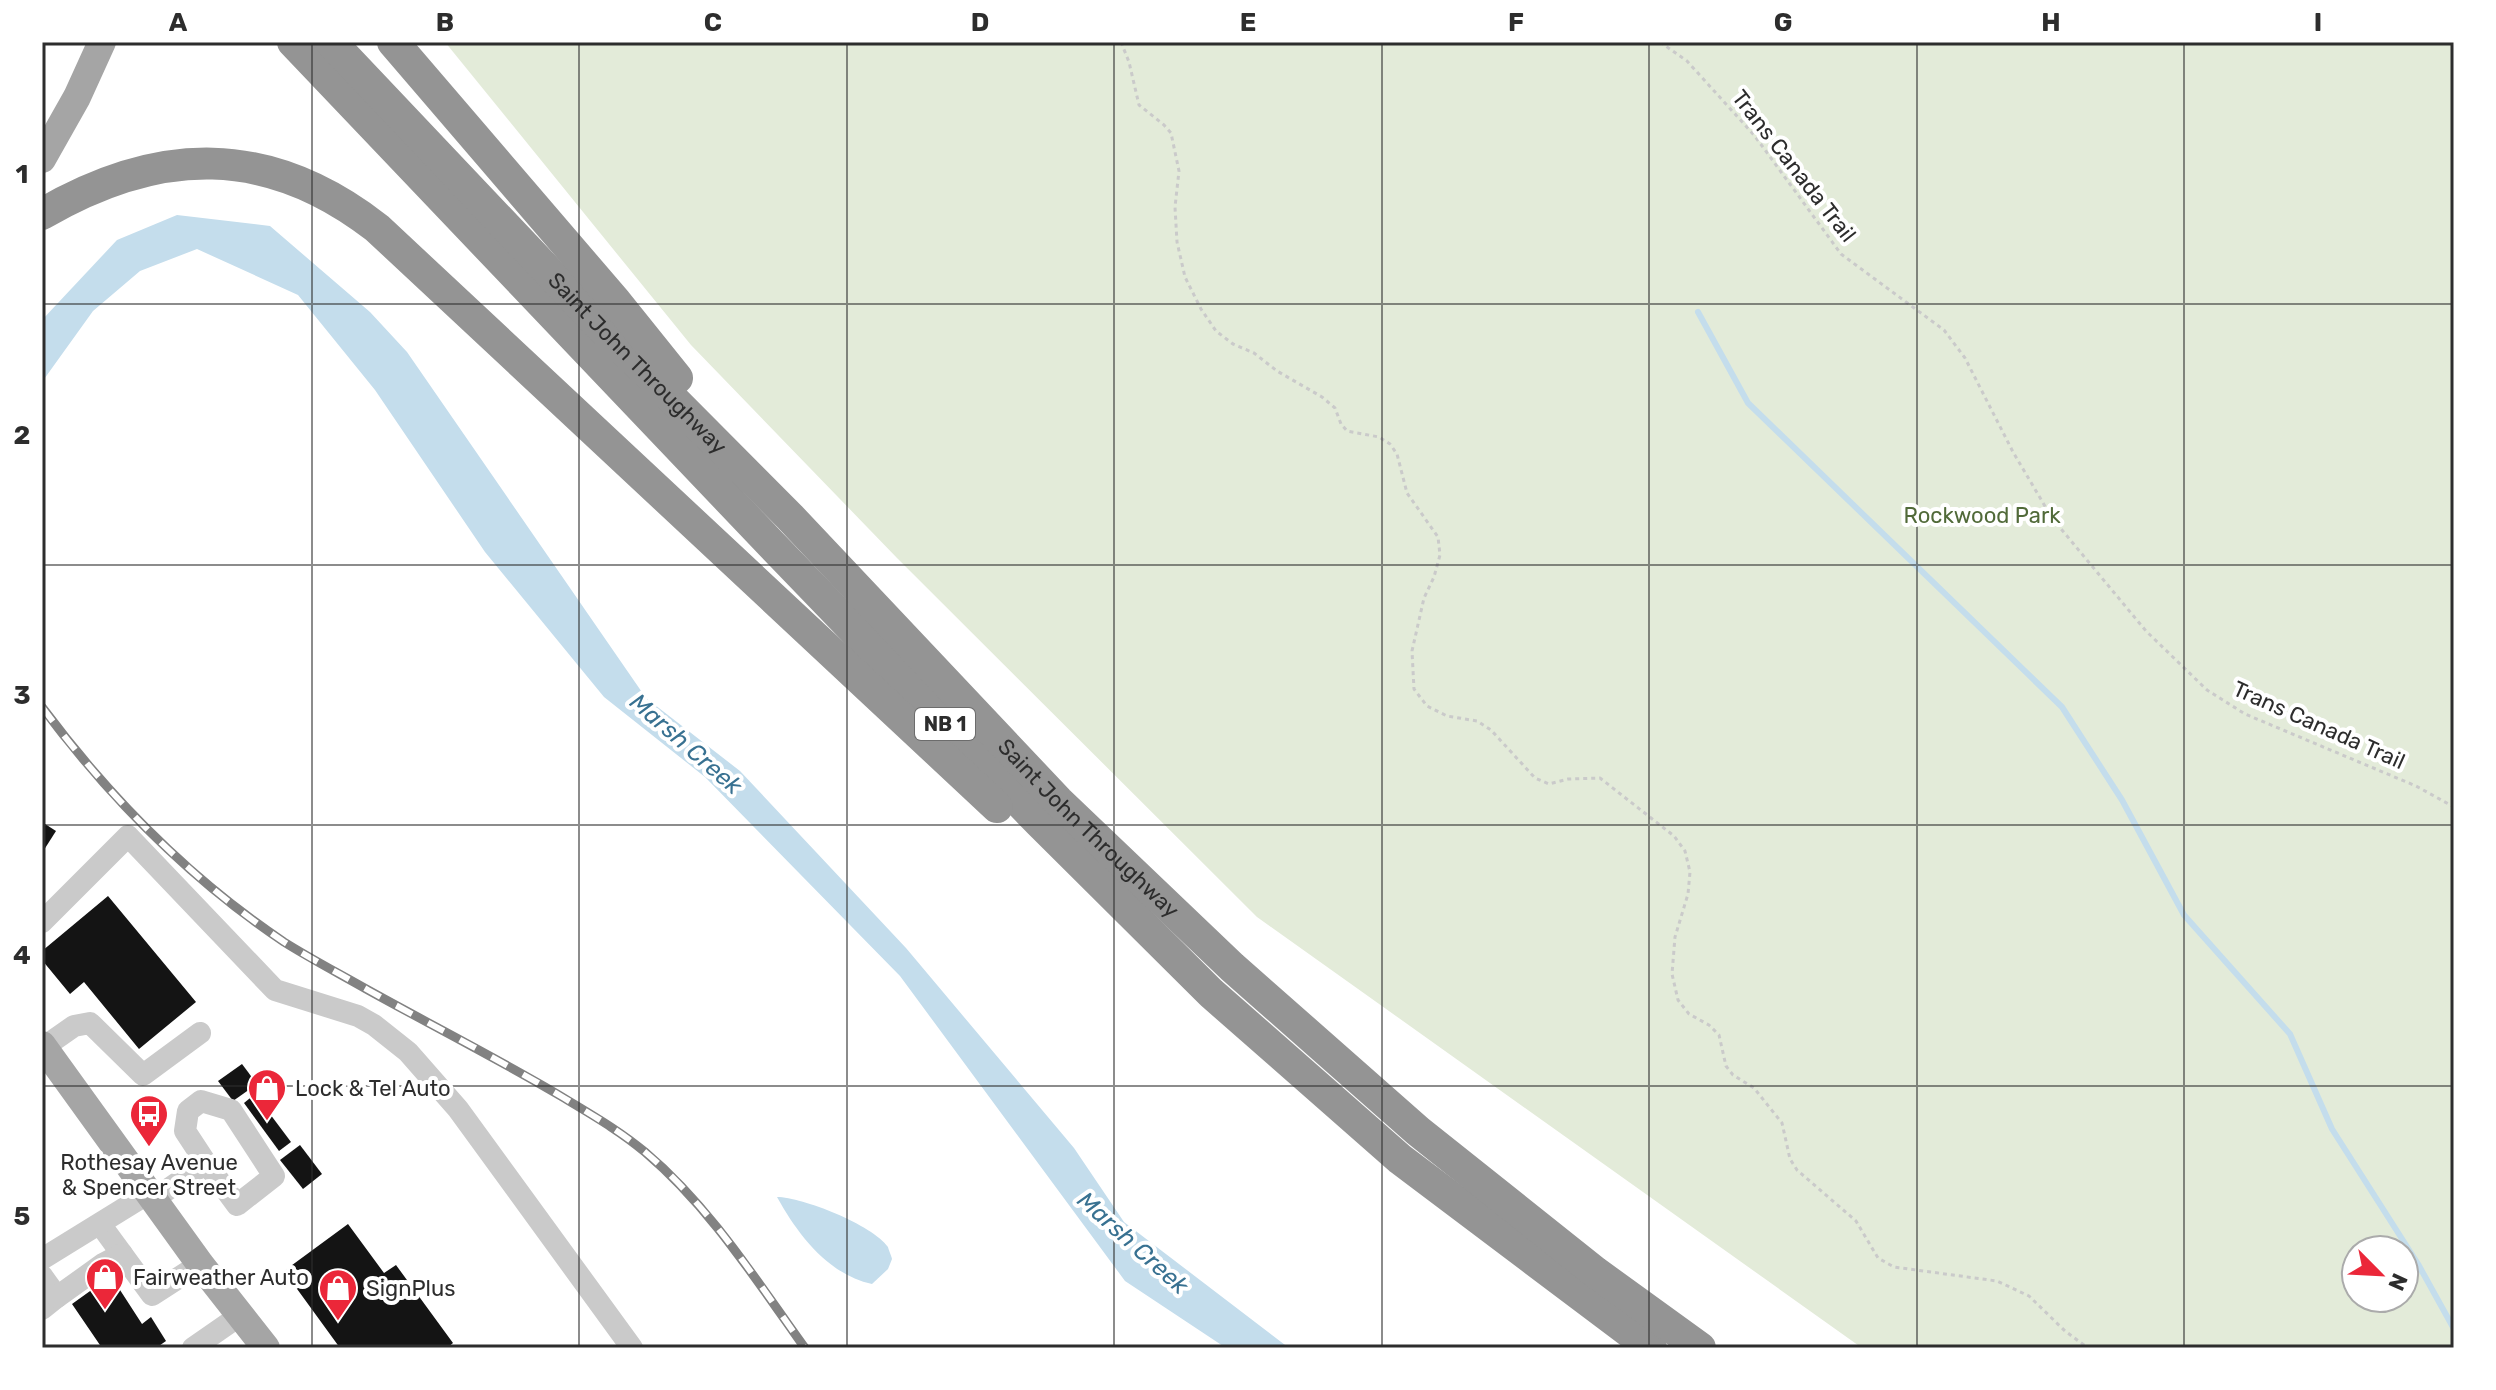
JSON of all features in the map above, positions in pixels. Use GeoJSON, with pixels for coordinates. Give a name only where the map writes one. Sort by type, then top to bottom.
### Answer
{"type":"FeatureCollection","features":[{"type":"Feature","properties":{"kind":"highway","name":"Saint John Throughway"},"geometry":{"type":"LineString","coordinates":[[293,42],[781,556],[1040,823],[1211,993],[1400,1159],[1651,1348]]}},
{"type":"Feature","properties":{"kind":"highway","name":"Saint John Throughway"},"geometry":{"type":"LineString","coordinates":[[331,42],[601,327],[790,517],[1058,801],[1232,967],[1418,1131],[1595,1272],[1700,1348]]}},
{"type":"Feature","properties":{"kind":"highway"},"geometry":{"type":"LineString","coordinates":[[393,42],[616,302],[790,517]]}},
{"type":"Feature","properties":{"kind":"highway"},"geometry":{"type":"LineString","coordinates":[[42,214],[79,192],[117,177],[157,167],[193,163],[224,164],[265,171],[307,184],[338,200],[377,228],[1017,826],[1211,993]]}},
{"type":"Feature","properties":{"kind":"main road"},"geometry":{"type":"LineString","coordinates":[[42,127],[83,42]]}},
{"type":"Feature","properties":{"kind":"main road"},"geometry":{"type":"LineString","coordinates":[[42,159],[77,97],[102,42]]}},
{"type":"Feature","properties":{"kind":"main road"},"geometry":{"type":"LineString","coordinates":[[43,1046],[200,1264],[266,1348]]}},
{"type":"Feature","properties":{"kind":"street"},"geometry":{"type":"LineString","coordinates":[[42,922],[128,836],[275,990],[358,1016],[408,1052],[458,1109],[632,1348]]}},
{"type":"Feature","properties":{"kind":"street"},"geometry":{"type":"LineString","coordinates":[[43,1046],[74,1026],[90,1023],[143,1075],[200,1033]]}},
{"type":"Feature","properties":{"kind":"street"},"geometry":{"type":"LineString","coordinates":[[201,1101],[231,1110],[274,1176],[237,1205],[206,1163],[185,1131],[188,1111],[201,1101]]}},
{"type":"Feature","properties":{"kind":"street"},"geometry":{"type":"LineString","coordinates":[[42,1259],[206,1163]]}},
{"type":"Feature","properties":{"kind":"street"},"geometry":{"type":"LineString","coordinates":[[100,1224],[152,1295],[200,1264]]}},
{"type":"Feature","properties":{"kind":"street"},"geometry":{"type":"LineString","coordinates":[[42,1276],[50,1303],[103,1264],[122,1254]]}},
{"type":"Feature","properties":{"kind":"street"},"geometry":{"type":"LineString","coordinates":[[193,1348],[242,1314]]}},
{"type":"Feature","properties":{"kind":"path"},"geometry":{"type":"LineString","coordinates":[[1121,42],[1139,105],[1171,133],[1179,171],[1175,207],[1177,242],[1185,277],[1201,309],[1216,331],[1233,344],[1254,353],[1277,371],[1329,402],[1347,431],[1379,437],[1390,444],[1397,454],[1407,493],[1438,537],[1440,555],[1424,598],[1412,651],[1414,689],[1427,706],[1447,716],[1477,721],[1491,730],[1535,778],[1549,784],[1568,779],[1600,778],[1674,836],[1685,851],[1690,872],[1688,894],[1675,937],[1672,974],[1678,1000],[1689,1014],[1709,1025],[1719,1035],[1726,1066],[1733,1075],[1754,1088],[1782,1123],[1790,1159],[1797,1170],[1856,1221],[1878,1258],[1894,1267],[1997,1281],[2029,1296],[2065,1331],[2088,1348]]}},
{"type":"Feature","properties":{"kind":"path","name":"Trans Canada Trail"},"geometry":{"type":"LineString","coordinates":[[1660,42],[1687,61],[1754,135],[1841,254],[1944,330],[1965,358],[2013,452],[2052,518],[2146,631],[2207,690],[2245,714],[2416,786],[2454,807]]}},
{"type":"Feature","properties":{"kind":"green space","name":"Rockwood Park"},"geometry":{"type":"Polygon","coordinates":[[[445,42],[2454,42],[2454,1348],[1862,1348],[1257,917],[897,558],[691,345],[445,42]]]}},
{"type":"Feature","properties":{"kind":"water","name":"Marsh Creek"},"geometry":{"type":"Polygon","coordinates":[[[177,215],[270,226],[370,312],[407,352],[646,698],[740,771],[906,948],[1074,1148],[1124,1222],[1289,1348],[1226,1348],[1125,1281],[900,976],[705,777],[604,697],[485,552],[375,390],[298,295],[197,249],[140,271],[93,311],[42,382],[42,320],[117,240],[177,215]]]}},
{"type":"Feature","properties":{"kind":"water"},"geometry":{"type":"Polygon","coordinates":[[[777,1197],[819,1207],[868,1230],[888,1247],[892,1259],[888,1269],[872,1284],[842,1272],[805,1239],[777,1197]]]}},
{"type":"Feature","properties":{"kind":"building"},"geometry":{"type":"Polygon","coordinates":[[[42,822],[56,831],[42,853],[42,822]]]}},
{"type":"Feature","properties":{"kind":"building"},"geometry":{"type":"Polygon","coordinates":[[[108,896],[196,1002],[139,1049],[84,982],[70,994],[42,960],[42,951],[108,896]]]}},
{"type":"Feature","properties":{"kind":"building"},"geometry":{"type":"Polygon","coordinates":[[[242,1064],[257,1084],[233,1101],[218,1081],[242,1064]]]}},
{"type":"Feature","properties":{"kind":"building","name":"Lock & Tel Auto"},"geometry":{"type":"Polygon","coordinates":[[[255,1094],[291,1142],[279,1151],[244,1103],[255,1094]]]}},
{"type":"Feature","properties":{"kind":"building"},"geometry":{"type":"Polygon","coordinates":[[[300,1145],[322,1174],[303,1189],[280,1160],[300,1145]]]}},
{"type":"Feature","properties":{"kind":"building"},"geometry":{"type":"Polygon","coordinates":[[[348,1224],[384,1273],[396,1265],[453,1343],[447,1348],[340,1348],[284,1271],[348,1224]]]}},
{"type":"Feature","properties":{"kind":"building","name":"Fairweather Auto"},"geometry":{"type":"Polygon","coordinates":[[[111,1276],[142,1324],[151,1317],[166,1341],[156,1348],[102,1348],[72,1304],[111,1276]]]}},
{"type":"Feature","properties":{"kind":"waterway"},"geometry":{"type":"LineString","coordinates":[[1698,312],[1748,403],[2062,707],[2122,800],[2184,915],[2290,1034],[2332,1129],[2418,1264],[2454,1329]]}},
{"type":"Feature","properties":{"kind":"railway"},"geometry":{"type":"LineString","coordinates":[[42,707],[95,773],[153,835],[249,918],[315,960],[564,1098],[645,1152],[669,1173],[711,1220],[805,1348]]}},
{"type":"Feature","properties":{"kind":"place","name":"Lock & Tel Auto"},"geometry":{"type":"Point","coordinates":[267,1122]}},
{"type":"Feature","properties":{"kind":"place","name":"Rothesay Avenue & Spencer Street"},"geometry":{"type":"Point","coordinates":[149,1148]}},
{"type":"Feature","properties":{"kind":"place","name":"Fairweather Auto"},"geometry":{"type":"Point","coordinates":[105,1311]}},
{"type":"Feature","properties":{"kind":"place","name":"SignPlus"},"geometry":{"type":"Point","coordinates":[338,1322]}}]}
